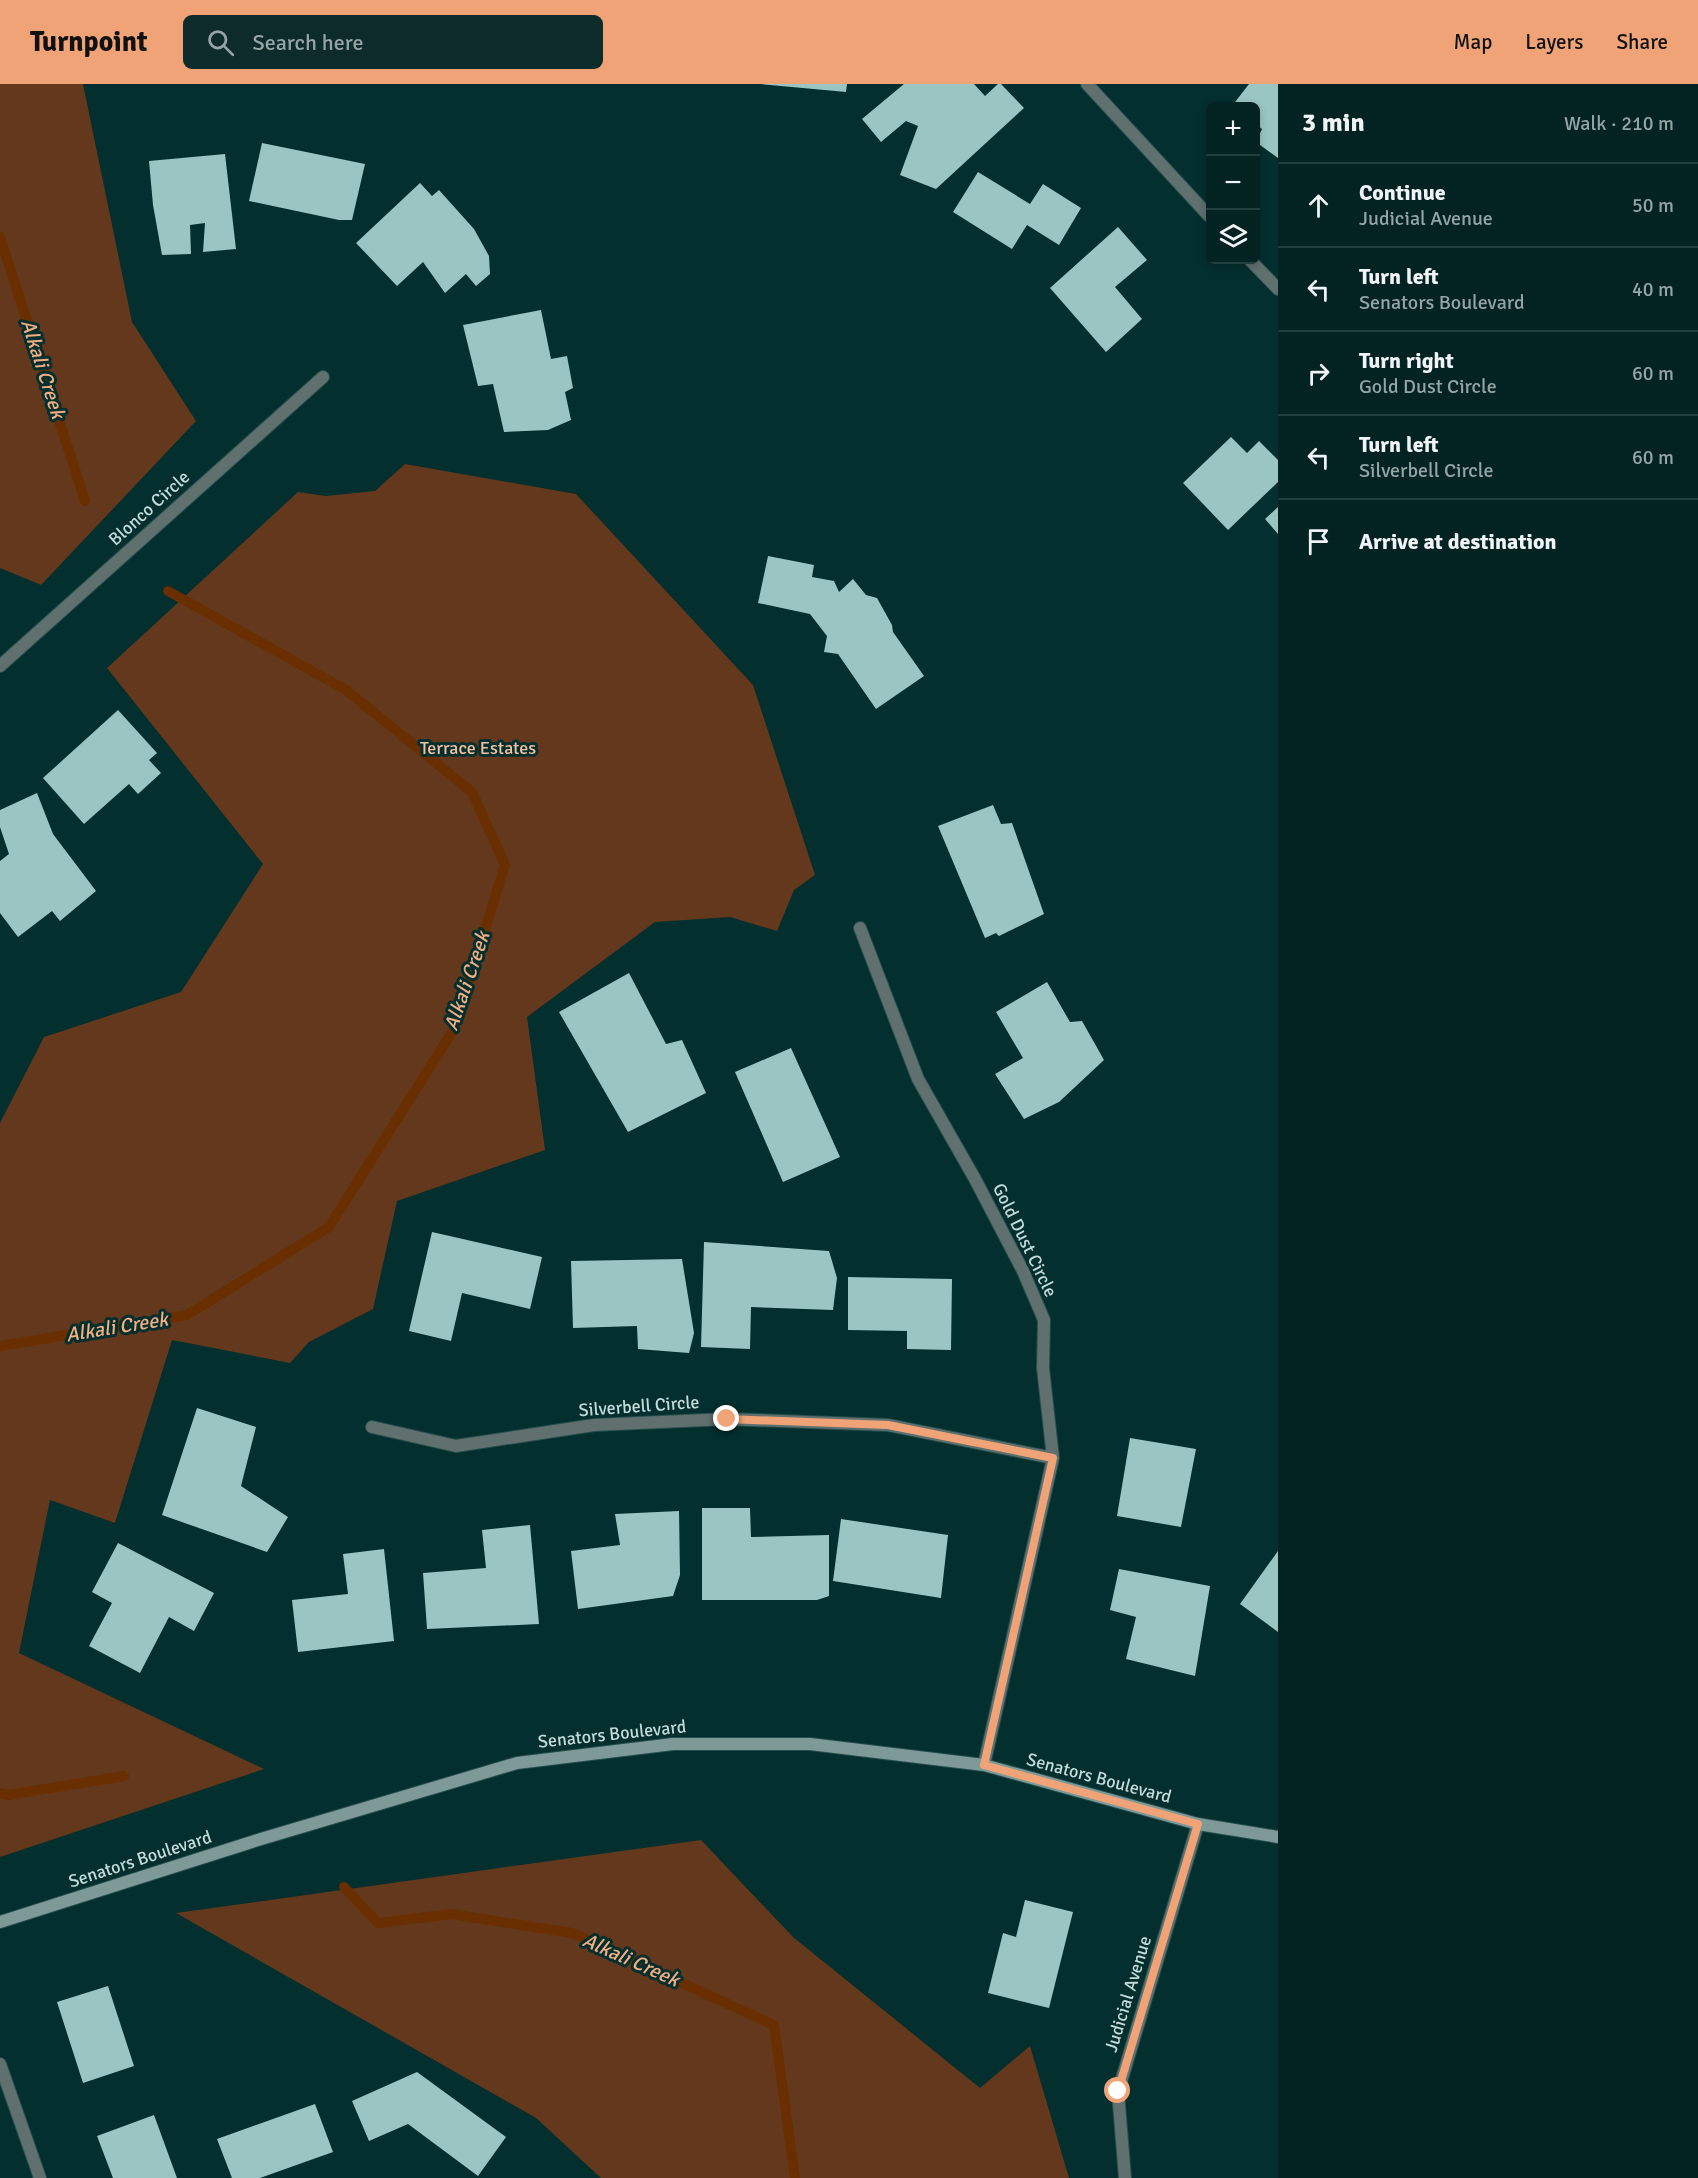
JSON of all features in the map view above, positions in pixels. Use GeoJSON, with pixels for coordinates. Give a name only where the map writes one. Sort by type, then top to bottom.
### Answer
{"type":"FeatureCollection","features":[{"type":"Feature","properties":{"kind":"street"},"geometry":{"type":"LineString","coordinates":[[1087,84],[1206,213]]}},
{"type":"Feature","properties":{"kind":"street"},"geometry":{"type":"LineString","coordinates":[[1254,264],[1278,289]]}},
{"type":"Feature","properties":{"kind":"street","name":"Blonco Circle"},"geometry":{"type":"LineString","coordinates":[[0,666],[323,377]]}},
{"type":"Feature","properties":{"kind":"street","name":"Gold Dust Circle"},"geometry":{"type":"LineString","coordinates":[[860,928],[918,1079],[1023,1271],[1044,1320],[1043,1368],[1053,1458],[984,1765]]}},
{"type":"Feature","properties":{"kind":"street","name":"Silverbell Circle"},"geometry":{"type":"LineString","coordinates":[[372,1427],[456,1446],[594,1425],[727,1419],[888,1425],[1053,1458]]}},
{"type":"Feature","properties":{"kind":"street","name":"Senators Boulevard"},"geometry":{"type":"LineString","coordinates":[[0,1922],[261,1839],[517,1762],[673,1744],[810,1744],[984,1765],[1198,1824],[1278,1837]]}},
{"type":"Feature","properties":{"kind":"street","name":"Judicial Avenue"},"geometry":{"type":"LineString","coordinates":[[1125,2178],[1118,2091],[1198,1824]]}},
{"type":"Feature","properties":{"kind":"street"},"geometry":{"type":"LineString","coordinates":[[0,2064],[40,2178]]}},
{"type":"Feature","properties":{"kind":"green space"},"geometry":{"type":"Polygon","coordinates":[[[0,84],[83,84],[132,322],[196,421],[41,585],[0,568],[0,84]]]}},
{"type":"Feature","properties":{"kind":"green space","name":"Terrace Estates"},"geometry":{"type":"Polygon","coordinates":[[[405,464],[576,494],[753,685],[815,875],[794,890],[777,931],[730,917],[655,922],[527,1017],[545,1150],[397,1201],[373,1309],[309,1342],[290,1363],[172,1340],[115,1523],[50,1500],[19,1653],[264,1769],[0,1857],[0,1123],[44,1037],[181,992],[263,864],[107,668],[298,492],[326,496],[375,491],[405,464]]]}},
{"type":"Feature","properties":{"kind":"green space"},"geometry":{"type":"Polygon","coordinates":[[[701,1840],[793,1937],[980,2088],[1030,2046],[1069,2178],[601,2178],[536,2118],[176,1913],[701,1840]]]}},
{"type":"Feature","properties":{"kind":"building"},"geometry":{"type":"Polygon","coordinates":[[[760,84],[847,84],[846,92],[760,84]]]}},
{"type":"Feature","properties":{"kind":"building"},"geometry":{"type":"Polygon","coordinates":[[[904,84],[974,84],[985,96],[1001,84],[1024,108],[936,189],[900,175],[918,126],[906,121],[881,142],[862,119],[904,84]]]}},
{"type":"Feature","properties":{"kind":"building"},"geometry":{"type":"Polygon","coordinates":[[[1249,84],[1278,84],[1278,158],[1260,145],[1262,129],[1260,127],[1260,102],[1235,102],[1249,84]]]}},
{"type":"Feature","properties":{"kind":"building"},"geometry":{"type":"Polygon","coordinates":[[[262,143],[365,164],[352,220],[339,220],[249,201],[262,143]]]}},
{"type":"Feature","properties":{"kind":"building"},"geometry":{"type":"Polygon","coordinates":[[[225,154],[236,249],[203,252],[205,223],[190,225],[191,254],[162,255],[153,205],[149,161],[225,154]]]}},
{"type":"Feature","properties":{"kind":"building"},"geometry":{"type":"Polygon","coordinates":[[[978,172],[1030,204],[1043,184],[1081,208],[1059,245],[1027,225],[1012,249],[953,212],[978,172]]]}},
{"type":"Feature","properties":{"kind":"building"},"geometry":{"type":"Polygon","coordinates":[[[420,183],[432,196],[439,190],[474,229],[489,256],[490,274],[476,286],[466,274],[445,293],[423,262],[397,286],[356,243],[420,183]]]}},
{"type":"Feature","properties":{"kind":"building"},"geometry":{"type":"Polygon","coordinates":[[[1118,227],[1147,260],[1115,287],[1142,319],[1106,352],[1050,288],[1118,227]]]}},
{"type":"Feature","properties":{"kind":"building"},"geometry":{"type":"Polygon","coordinates":[[[541,310],[551,359],[567,356],[573,388],[565,392],[571,420],[548,430],[504,432],[493,384],[478,386],[463,325],[541,310]]]}},
{"type":"Feature","properties":{"kind":"building"},"geometry":{"type":"Polygon","coordinates":[[[1231,437],[1247,453],[1259,441],[1278,460],[1278,482],[1228,530],[1183,483],[1231,437]]]}},
{"type":"Feature","properties":{"kind":"building"},"geometry":{"type":"Polygon","coordinates":[[[1278,507],[1278,534],[1265,519],[1278,507]]]}},
{"type":"Feature","properties":{"kind":"building"},"geometry":{"type":"Polygon","coordinates":[[[768,556],[814,565],[812,577],[834,581],[839,592],[853,579],[866,595],[877,598],[892,625],[893,632],[924,676],[876,709],[838,654],[824,652],[827,636],[810,614],[758,603],[768,556]]]}},
{"type":"Feature","properties":{"kind":"building"},"geometry":{"type":"Polygon","coordinates":[[[118,710],[157,753],[149,760],[161,773],[138,794],[129,784],[84,824],[43,778],[118,710]]]}},
{"type":"Feature","properties":{"kind":"building"},"geometry":{"type":"Polygon","coordinates":[[[37,793],[53,834],[96,891],[60,921],[52,911],[18,937],[0,913],[0,861],[9,854],[0,827],[0,810],[37,793]]]}},
{"type":"Feature","properties":{"kind":"building"},"geometry":{"type":"Polygon","coordinates":[[[993,805],[1001,824],[1012,823],[1044,914],[999,936],[996,933],[985,938],[938,826],[993,805]]]}},
{"type":"Feature","properties":{"kind":"building"},"geometry":{"type":"Polygon","coordinates":[[[629,973],[666,1044],[682,1040],[706,1093],[628,1132],[559,1012],[629,973]]]}},
{"type":"Feature","properties":{"kind":"building"},"geometry":{"type":"Polygon","coordinates":[[[1047,982],[1070,1022],[1082,1021],[1104,1060],[1059,1102],[1024,1119],[995,1074],[1023,1058],[996,1012],[1047,982]]]}},
{"type":"Feature","properties":{"kind":"building"},"geometry":{"type":"Polygon","coordinates":[[[791,1048],[840,1157],[783,1182],[735,1072],[791,1048]]]}},
{"type":"Feature","properties":{"kind":"building"},"geometry":{"type":"Polygon","coordinates":[[[432,1232],[542,1257],[530,1309],[462,1293],[451,1341],[409,1331],[432,1232]]]}},
{"type":"Feature","properties":{"kind":"building"},"geometry":{"type":"Polygon","coordinates":[[[704,1242],[829,1251],[837,1278],[833,1310],[751,1307],[750,1349],[701,1347],[704,1242]]]}},
{"type":"Feature","properties":{"kind":"building"},"geometry":{"type":"Polygon","coordinates":[[[682,1259],[694,1333],[689,1353],[638,1349],[637,1326],[573,1328],[571,1261],[682,1259]]]}},
{"type":"Feature","properties":{"kind":"building"},"geometry":{"type":"Polygon","coordinates":[[[848,1277],[952,1279],[951,1350],[907,1349],[907,1331],[848,1330],[848,1277]]]}},
{"type":"Feature","properties":{"kind":"building"},"geometry":{"type":"Polygon","coordinates":[[[197,1408],[256,1427],[241,1486],[288,1517],[267,1552],[162,1515],[197,1408]]]}},
{"type":"Feature","properties":{"kind":"building"},"geometry":{"type":"Polygon","coordinates":[[[1130,1438],[1196,1449],[1181,1527],[1117,1516],[1130,1438]]]}},
{"type":"Feature","properties":{"kind":"building"},"geometry":{"type":"Polygon","coordinates":[[[702,1508],[750,1508],[751,1537],[829,1535],[829,1596],[817,1600],[702,1600],[702,1508]]]}},
{"type":"Feature","properties":{"kind":"building"},"geometry":{"type":"Polygon","coordinates":[[[679,1511],[680,1575],[673,1596],[578,1609],[571,1551],[620,1545],[615,1514],[679,1511]]]}},
{"type":"Feature","properties":{"kind":"building"},"geometry":{"type":"Polygon","coordinates":[[[841,1519],[948,1535],[941,1598],[833,1581],[841,1519]]]}},
{"type":"Feature","properties":{"kind":"building"},"geometry":{"type":"Polygon","coordinates":[[[530,1525],[539,1624],[427,1629],[423,1573],[486,1568],[482,1530],[530,1525]]]}},
{"type":"Feature","properties":{"kind":"building"},"geometry":{"type":"Polygon","coordinates":[[[118,1543],[214,1593],[194,1631],[169,1617],[140,1673],[89,1646],[112,1603],[92,1592],[118,1543]]]}},
{"type":"Feature","properties":{"kind":"building"},"geometry":{"type":"Polygon","coordinates":[[[384,1549],[394,1641],[298,1652],[292,1600],[348,1594],[343,1554],[384,1549]]]}},
{"type":"Feature","properties":{"kind":"building"},"geometry":{"type":"Polygon","coordinates":[[[1278,1551],[1278,1632],[1240,1604],[1278,1551]]]}},
{"type":"Feature","properties":{"kind":"building"},"geometry":{"type":"Polygon","coordinates":[[[1119,1569],[1210,1586],[1195,1676],[1126,1659],[1136,1617],[1110,1610],[1119,1569]]]}},
{"type":"Feature","properties":{"kind":"building"},"geometry":{"type":"Polygon","coordinates":[[[1025,1900],[1073,1912],[1049,2008],[988,1993],[1003,1933],[1016,1937],[1025,1900]]]}},
{"type":"Feature","properties":{"kind":"building"},"geometry":{"type":"Polygon","coordinates":[[[108,1986],[134,2066],[83,2083],[57,2002],[108,1986]]]}},
{"type":"Feature","properties":{"kind":"building"},"geometry":{"type":"Polygon","coordinates":[[[417,2072],[506,2137],[478,2176],[408,2124],[369,2141],[352,2101],[417,2072]]]}},
{"type":"Feature","properties":{"kind":"building"},"geometry":{"type":"Polygon","coordinates":[[[315,2104],[333,2152],[260,2178],[232,2178],[217,2139],[315,2104]]]}},
{"type":"Feature","properties":{"kind":"building"},"geometry":{"type":"Polygon","coordinates":[[[154,2115],[177,2178],[113,2178],[97,2136],[154,2115]]]}},
{"type":"Feature","properties":{"kind":"waterway","name":"Alkali Creek"},"geometry":{"type":"LineString","coordinates":[[0,237],[85,501]]}},
{"type":"Feature","properties":{"kind":"waterway","name":"Alkali Creek"},"geometry":{"type":"LineString","coordinates":[[0,1346],[187,1315],[329,1227],[454,1029],[505,865],[472,792],[346,690],[168,591]]}},
{"type":"Feature","properties":{"kind":"waterway","name":"Alkali Creek"},"geometry":{"type":"LineString","coordinates":[[0,1793],[8,1795],[124,1776]]}},
{"type":"Feature","properties":{"kind":"waterway","name":"Alkali Creek"},"geometry":{"type":"LineString","coordinates":[[344,1887],[378,1923],[451,1914],[572,1933],[774,2025],[795,2178]]}},
{"type":"Feature","properties":{"kind":"route"},"geometry":{"type":"LineString","coordinates":[[727,1419],[888,1425],[1053,1458],[984,1765],[1198,1824],[1118,2091]]}}]}
